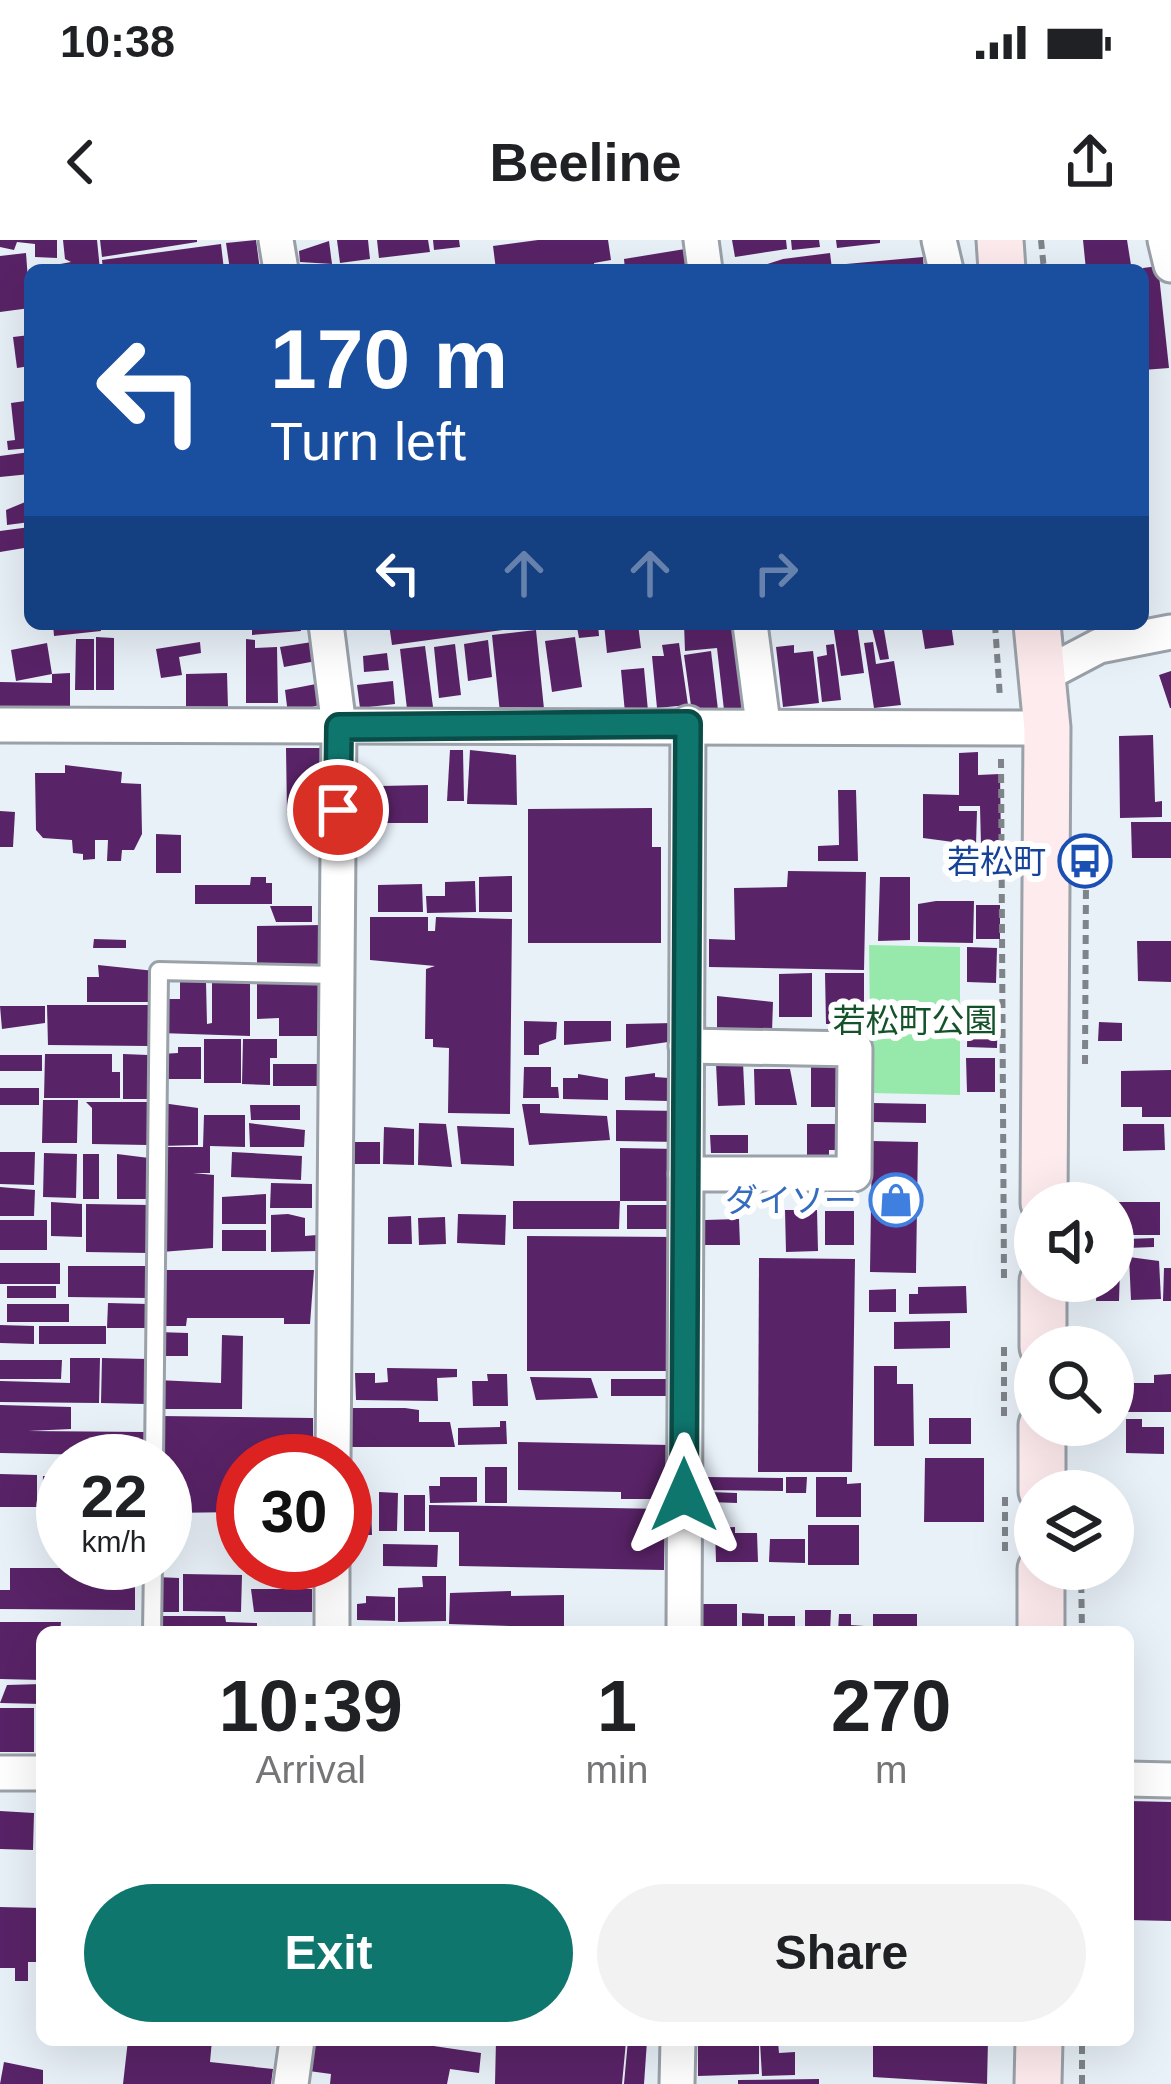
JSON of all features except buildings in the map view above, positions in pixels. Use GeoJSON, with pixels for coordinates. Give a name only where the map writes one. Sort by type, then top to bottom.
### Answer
{"type":"FeatureCollection","features":[{"type":"Feature","properties":{"kind":"street"},"geometry":{"type":"LineString","coordinates":[[1165,240],[1171,265]]}},
{"type":"Feature","properties":{"kind":"street"},"geometry":{"type":"LineString","coordinates":[[327,630],[339,727],[333,1434]]}},
{"type":"Feature","properties":{"kind":"street"},"geometry":{"type":"LineString","coordinates":[[751,630],[763,724]]}},
{"type":"Feature","properties":{"kind":"street"},"geometry":{"type":"LineString","coordinates":[[1038,630],[1042,676],[1024,728],[1043,1182]]}},
{"type":"Feature","properties":{"kind":"street"},"geometry":{"type":"LineString","coordinates":[[1042,676],[1099,646],[1171,632]]}},
{"type":"Feature","properties":{"kind":"street"},"geometry":{"type":"LineString","coordinates":[[0,724],[1024,728]]}},
{"type":"Feature","properties":{"kind":"street"},"geometry":{"type":"LineString","coordinates":[[684,1626],[688,724]]}},
{"type":"Feature","properties":{"kind":"street"},"geometry":{"type":"LineString","coordinates":[[686,1046],[855,1049],[854,1174],[686,1174]]}},
{"type":"Feature","properties":{"kind":"street"},"geometry":{"type":"LineString","coordinates":[[332,1590],[332,1626]]}},
{"type":"Feature","properties":{"kind":"street"},"geometry":{"type":"LineString","coordinates":[[1029,1590],[1039,1626]]}},
{"type":"Feature","properties":{"kind":"street"},"geometry":{"type":"LineString","coordinates":[[0,1773],[36,1773]]}},
{"type":"Feature","properties":{"kind":"street"},"geometry":{"type":"LineString","coordinates":[[1134,1779],[1171,1780]]}},
{"type":"Feature","properties":{"kind":"street"},"geometry":{"type":"LineString","coordinates":[[291,2084],[296,2046]]}},
{"type":"Feature","properties":{"kind":"street"},"geometry":{"type":"LineString","coordinates":[[677,2084],[678,2046]]}},
{"type":"Feature","properties":{"kind":"street"},"geometry":{"type":"LineString","coordinates":[[1038,2084],[1039,2046]]}},
{"type":"Feature","properties":{"kind":"lane"},"geometry":{"type":"LineString","coordinates":[[154,1434],[159,971],[337,975]]}},
{"type":"Feature","properties":{"kind":"lane"},"geometry":{"type":"LineString","coordinates":[[152,1626],[153,1590]]}},
{"type":"Feature","properties":{"kind":"path"},"geometry":{"type":"LineString","coordinates":[[997,630],[1024,728],[1023,1182]]}},
{"type":"Feature","properties":{"kind":"path"},"geometry":{"type":"LineString","coordinates":[[1082,1590],[1082,1626]]}},
{"type":"Feature","properties":{"kind":"path"},"geometry":{"type":"LineString","coordinates":[[1082,2046],[1082,2084]]}},
{"type":"Feature","properties":{"kind":"green space","name":"若松町公園"},"geometry":{"type":"Polygon","coordinates":[[[869,945],[960,947],[960,1095],[871,1093],[869,945]]]}},
{"type":"Feature","properties":{"kind":"place","name":"若松町"},"geometry":{"type":"Point","coordinates":[1085,861]}},
{"type":"Feature","properties":{"kind":"place","name":"ダイソー"},"geometry":{"type":"Point","coordinates":[896,1200]}},
{"type":"Feature","properties":{"kind":"route"},"geometry":{"type":"LineString","coordinates":[[338,810],[339,727],[688,724],[684,1495]]}}]}
